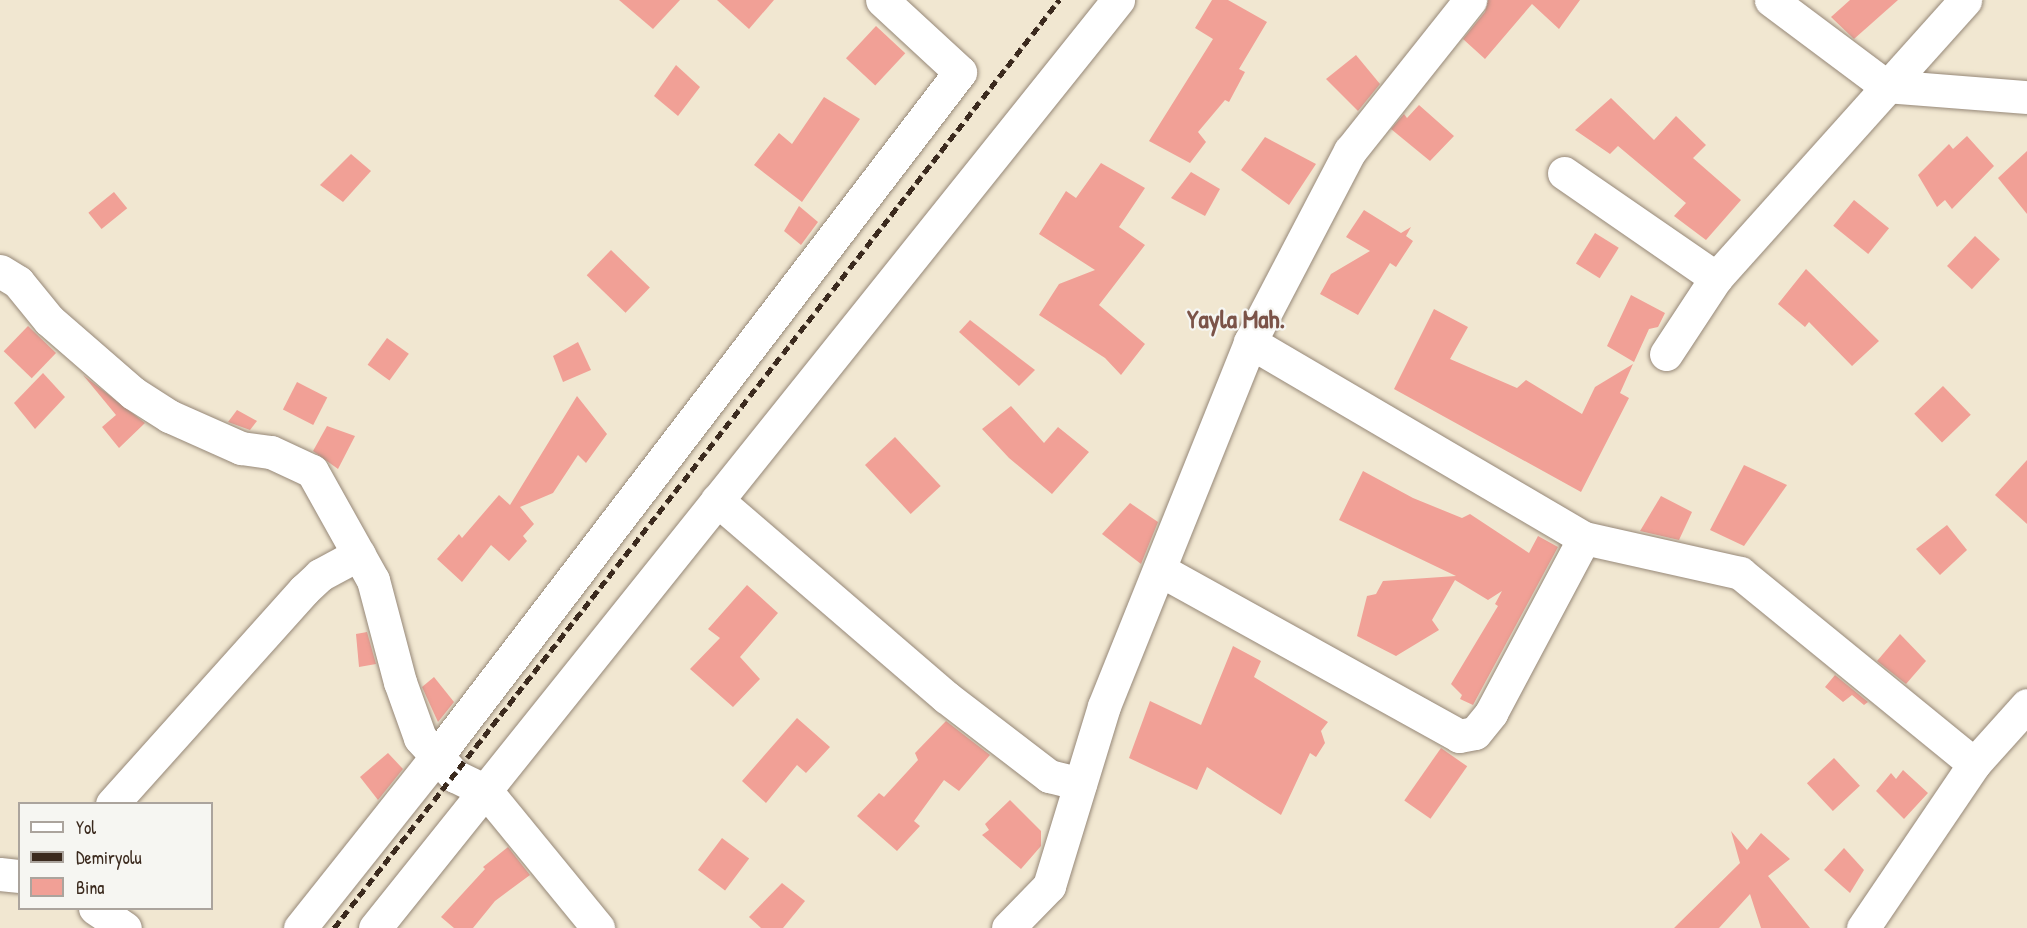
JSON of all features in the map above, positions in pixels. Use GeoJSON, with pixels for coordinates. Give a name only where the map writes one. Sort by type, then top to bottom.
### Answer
{"type":"FeatureCollection","features":[{"type":"Feature","properties":{"kind":"street"},"geometry":{"type":"LineString","coordinates":[[300,928],[437,756],[960,72],[882,0]]}},
{"type":"Feature","properties":{"kind":"street"},"geometry":{"type":"LineString","coordinates":[[375,928],[1118,0]]}},
{"type":"Feature","properties":{"kind":"street"},"geometry":{"type":"LineString","coordinates":[[1008,928],[1049,886],[1104,706],[1250,342],[1350,151],[1470,0]]}},
{"type":"Feature","properties":{"kind":"street"},"geometry":{"type":"LineString","coordinates":[[1771,0],[1886,86],[2027,97]]}},
{"type":"Feature","properties":{"kind":"street"},"geometry":{"type":"LineString","coordinates":[[1666,354],[1716,278],[1965,0]]}},
{"type":"Feature","properties":{"kind":"street"},"geometry":{"type":"LineString","coordinates":[[1564,173],[1716,278]]}},
{"type":"Feature","properties":{"kind":"street"},"geometry":{"type":"LineString","coordinates":[[0,271],[18,282],[49,320],[133,393],[169,416],[241,448],[271,452],[312,471],[373,580],[400,682],[420,738],[455,776],[486,791],[598,928]]}},
{"type":"Feature","properties":{"kind":"street"},"geometry":{"type":"LineString","coordinates":[[1250,342],[1584,538],[1740,573],[1974,765]]}},
{"type":"Feature","properties":{"kind":"street"},"geometry":{"type":"LineString","coordinates":[[717,500],[946,697],[1049,776],[1080,784]]}},
{"type":"Feature","properties":{"kind":"street"},"geometry":{"type":"LineString","coordinates":[[1160,570],[1459,736],[1475,733],[1491,713],[1584,538]]}},
{"type":"Feature","properties":{"kind":"street"},"geometry":{"type":"LineString","coordinates":[[114,802],[288,606],[320,575],[359,554]]}},
{"type":"Feature","properties":{"kind":"street"},"geometry":{"type":"LineString","coordinates":[[1863,928],[1974,765],[2027,705]]}},
{"type":"Feature","properties":{"kind":"street"},"geometry":{"type":"LineString","coordinates":[[0,874],[18,876]]}},
{"type":"Feature","properties":{"kind":"street"},"geometry":{"type":"LineString","coordinates":[[97,910],[125,928]]}},
{"type":"Feature","properties":{"kind":"building"},"geometry":{"type":"Polygon","coordinates":[[[619,0],[680,0],[653,29],[619,0]]]}},
{"type":"Feature","properties":{"kind":"building"},"geometry":{"type":"Polygon","coordinates":[[[717,0],[774,0],[749,29],[717,0]]]}},
{"type":"Feature","properties":{"kind":"building"},"geometry":{"type":"Polygon","coordinates":[[[1212,0],[1228,0],[1267,22],[1239,69],[1245,72],[1229,102],[1225,100],[1198,132],[1206,142],[1190,163],[1149,141],[1213,39],[1195,28],[1212,0]]]}},
{"type":"Feature","properties":{"kind":"building"},"geometry":{"type":"Polygon","coordinates":[[[1488,0],[1580,0],[1559,29],[1532,4],[1485,59],[1463,39],[1485,12],[1488,0]]]}},
{"type":"Feature","properties":{"kind":"building"},"geometry":{"type":"Polygon","coordinates":[[[1850,0],[1898,0],[1854,39],[1831,17],[1850,0]]]}},
{"type":"Feature","properties":{"kind":"building"},"geometry":{"type":"Polygon","coordinates":[[[876,26],[905,53],[875,85],[846,58],[876,26]]]}},
{"type":"Feature","properties":{"kind":"building"},"geometry":{"type":"Polygon","coordinates":[[[1356,55],[1380,84],[1358,111],[1326,79],[1356,55]]]}},
{"type":"Feature","properties":{"kind":"building"},"geometry":{"type":"Polygon","coordinates":[[[676,65],[700,87],[678,116],[654,96],[676,65]]]}},
{"type":"Feature","properties":{"kind":"building"},"geometry":{"type":"Polygon","coordinates":[[[824,97],[860,119],[802,202],[754,165],[779,133],[792,144],[824,97]]]}},
{"type":"Feature","properties":{"kind":"building"},"geometry":{"type":"Polygon","coordinates":[[[1611,98],[1654,140],[1676,116],[1706,145],[1693,158],[1741,200],[1706,240],[1674,216],[1686,203],[1618,146],[1610,154],[1575,130],[1611,98]]]}},
{"type":"Feature","properties":{"kind":"building"},"geometry":{"type":"Polygon","coordinates":[[[1419,105],[1454,136],[1430,161],[1391,129],[1404,114],[1407,118],[1419,105]]]}},
{"type":"Feature","properties":{"kind":"building"},"geometry":{"type":"Polygon","coordinates":[[[1967,136],[1994,166],[1952,209],[1945,200],[1937,207],[1918,175],[1949,144],[1953,149],[1967,136]]]}},
{"type":"Feature","properties":{"kind":"building"},"geometry":{"type":"Polygon","coordinates":[[[1265,137],[1316,164],[1289,205],[1241,170],[1265,137]]]}},
{"type":"Feature","properties":{"kind":"building"},"geometry":{"type":"Polygon","coordinates":[[[2027,151],[2027,214],[1998,178],[2027,151]]]}},
{"type":"Feature","properties":{"kind":"building"},"geometry":{"type":"Polygon","coordinates":[[[351,154],[371,171],[343,202],[320,185],[351,154]]]}},
{"type":"Feature","properties":{"kind":"building"},"geometry":{"type":"Polygon","coordinates":[[[1101,163],[1145,188],[1119,227],[1145,245],[1099,305],[1145,344],[1121,375],[1105,358],[1039,315],[1059,284],[1095,270],[1039,234],[1066,191],[1076,198],[1101,163]]]}},
{"type":"Feature","properties":{"kind":"building"},"geometry":{"type":"Polygon","coordinates":[[[1191,172],[1220,189],[1205,216],[1171,198],[1191,172]]]}},
{"type":"Feature","properties":{"kind":"building"},"geometry":{"type":"Polygon","coordinates":[[[114,192],[127,208],[102,229],[88,213],[114,192]]]}},
{"type":"Feature","properties":{"kind":"building"},"geometry":{"type":"Polygon","coordinates":[[[1854,200],[1889,228],[1868,254],[1833,226],[1854,200]]]}},
{"type":"Feature","properties":{"kind":"building"},"geometry":{"type":"Polygon","coordinates":[[[799,206],[818,222],[801,245],[784,231],[799,206]]]}},
{"type":"Feature","properties":{"kind":"building"},"geometry":{"type":"Polygon","coordinates":[[[1364,210],[1401,233],[1411,227],[1406,236],[1413,241],[1396,267],[1390,263],[1358,315],[1320,294],[1331,274],[1370,251],[1346,237],[1364,210]]]}},
{"type":"Feature","properties":{"kind":"building"},"geometry":{"type":"Polygon","coordinates":[[[1595,233],[1619,248],[1600,278],[1576,264],[1595,233]]]}},
{"type":"Feature","properties":{"kind":"building"},"geometry":{"type":"Polygon","coordinates":[[[1975,236],[2000,259],[1972,289],[1947,266],[1975,236]]]}},
{"type":"Feature","properties":{"kind":"building"},"geometry":{"type":"Polygon","coordinates":[[[611,250],[650,288],[626,313],[587,275],[611,250]]]}},
{"type":"Feature","properties":{"kind":"building"},"geometry":{"type":"Polygon","coordinates":[[[1806,269],[1879,341],[1852,366],[1809,322],[1805,327],[1778,304],[1806,269]]]}},
{"type":"Feature","properties":{"kind":"building"},"geometry":{"type":"Polygon","coordinates":[[[1631,295],[1665,313],[1658,327],[1649,329],[1634,362],[1607,346],[1631,295]]]}},
{"type":"Feature","properties":{"kind":"building"},"geometry":{"type":"Polygon","coordinates":[[[1434,309],[1468,327],[1450,359],[1517,388],[1526,380],[1582,414],[1595,387],[1633,364],[1620,393],[1629,398],[1581,492],[1394,389],[1434,309]]]}},
{"type":"Feature","properties":{"kind":"building"},"geometry":{"type":"Polygon","coordinates":[[[970,320],[1035,370],[1019,386],[959,332],[970,320]]]}},
{"type":"Feature","properties":{"kind":"building"},"geometry":{"type":"Polygon","coordinates":[[[28,326],[56,353],[32,378],[4,351],[28,326]]]}},
{"type":"Feature","properties":{"kind":"building"},"geometry":{"type":"Polygon","coordinates":[[[387,338],[409,354],[389,381],[368,365],[387,338]]]}},
{"type":"Feature","properties":{"kind":"building"},"geometry":{"type":"Polygon","coordinates":[[[578,342],[591,370],[563,382],[553,356],[578,342]]]}},
{"type":"Feature","properties":{"kind":"building"},"geometry":{"type":"Polygon","coordinates":[[[43,373],[65,397],[35,429],[14,403],[43,373]]]}},
{"type":"Feature","properties":{"kind":"building"},"geometry":{"type":"Polygon","coordinates":[[[83,375],[145,423],[119,448],[102,427],[116,415],[83,375]]]}},
{"type":"Feature","properties":{"kind":"building"},"geometry":{"type":"Polygon","coordinates":[[[297,382],[327,397],[313,425],[283,410],[297,382]]]}},
{"type":"Feature","properties":{"kind":"building"},"geometry":{"type":"Polygon","coordinates":[[[1943,386],[1971,415],[1942,443],[1914,414],[1943,386]]]}},
{"type":"Feature","properties":{"kind":"building"},"geometry":{"type":"Polygon","coordinates":[[[577,396],[607,434],[586,463],[578,455],[553,493],[520,507],[534,524],[523,536],[527,541],[509,561],[491,545],[462,582],[437,559],[459,534],[462,538],[499,495],[510,505],[577,396]]]}},
{"type":"Feature","properties":{"kind":"building"},"geometry":{"type":"Polygon","coordinates":[[[1011,406],[1044,443],[1058,427],[1089,452],[1052,494],[1009,458],[982,429],[1011,406]]]}},
{"type":"Feature","properties":{"kind":"building"},"geometry":{"type":"Polygon","coordinates":[[[237,410],[257,421],[250,430],[228,422],[237,410]]]}},
{"type":"Feature","properties":{"kind":"building"},"geometry":{"type":"Polygon","coordinates":[[[327,426],[355,436],[338,469],[313,451],[327,426]]]}},
{"type":"Feature","properties":{"kind":"building"},"geometry":{"type":"Polygon","coordinates":[[[895,437],[941,486],[911,514],[865,465],[895,437]]]}},
{"type":"Feature","properties":{"kind":"building"},"geometry":{"type":"Polygon","coordinates":[[[2027,460],[2027,524],[1995,495],[2027,460]]]}},
{"type":"Feature","properties":{"kind":"building"},"geometry":{"type":"Polygon","coordinates":[[[1744,465],[1787,485],[1744,546],[1710,530],[1744,465]]]}},
{"type":"Feature","properties":{"kind":"building"},"geometry":{"type":"Polygon","coordinates":[[[1363,471],[1413,498],[1462,518],[1470,514],[1529,553],[1538,536],[1558,547],[1473,705],[1460,699],[1462,695],[1451,684],[1498,606],[1495,604],[1502,591],[1488,600],[1455,580],[1432,620],[1439,630],[1396,656],[1357,636],[1367,596],[1376,594],[1383,581],[1456,576],[1339,520],[1363,471]]]}},
{"type":"Feature","properties":{"kind":"building"},"geometry":{"type":"Polygon","coordinates":[[[1661,496],[1692,512],[1679,540],[1640,531],[1661,496]]]}},
{"type":"Feature","properties":{"kind":"building"},"geometry":{"type":"Polygon","coordinates":[[[1130,503],[1158,522],[1141,564],[1102,534],[1130,503]]]}},
{"type":"Feature","properties":{"kind":"building"},"geometry":{"type":"Polygon","coordinates":[[[1947,525],[1967,550],[1940,575],[1916,549],[1947,525]]]}},
{"type":"Feature","properties":{"kind":"building"},"geometry":{"type":"Polygon","coordinates":[[[747,585],[778,613],[740,657],[760,679],[733,707],[690,669],[720,638],[708,629],[747,585]]]}},
{"type":"Feature","properties":{"kind":"building"},"geometry":{"type":"Polygon","coordinates":[[[367,632],[376,664],[359,667],[356,634],[367,632]]]}},
{"type":"Feature","properties":{"kind":"building"},"geometry":{"type":"Polygon","coordinates":[[[1900,634],[1926,661],[1906,684],[1877,661],[1900,634]]]}},
{"type":"Feature","properties":{"kind":"building"},"geometry":{"type":"Polygon","coordinates":[[[1233,646],[1261,661],[1254,677],[1328,722],[1321,731],[1325,743],[1316,757],[1310,753],[1281,815],[1207,767],[1197,790],[1129,758],[1150,701],[1201,725],[1233,646]]]}},
{"type":"Feature","properties":{"kind":"building"},"geometry":{"type":"Polygon","coordinates":[[[1835,675],[1868,702],[1864,705],[1852,695],[1843,702],[1825,687],[1835,675]]]}},
{"type":"Feature","properties":{"kind":"building"},"geometry":{"type":"Polygon","coordinates":[[[434,677],[454,702],[438,722],[422,687],[434,677]]]}},
{"type":"Feature","properties":{"kind":"building"},"geometry":{"type":"Polygon","coordinates":[[[797,718],[830,747],[806,773],[797,765],[766,803],[742,781],[797,718]]]}},
{"type":"Feature","properties":{"kind":"building"},"geometry":{"type":"Polygon","coordinates":[[[946,721],[990,755],[959,791],[944,780],[914,821],[920,826],[897,851],[857,816],[879,793],[884,797],[918,760],[915,753],[946,721]]]}},
{"type":"Feature","properties":{"kind":"building"},"geometry":{"type":"Polygon","coordinates":[[[1441,748],[1467,766],[1431,819],[1404,800],[1441,748]]]}},
{"type":"Feature","properties":{"kind":"building"},"geometry":{"type":"Polygon","coordinates":[[[388,753],[403,769],[378,800],[360,777],[388,753]]]}},
{"type":"Feature","properties":{"kind":"building"},"geometry":{"type":"Polygon","coordinates":[[[1834,758],[1860,786],[1833,811],[1807,783],[1834,758]]]}},
{"type":"Feature","properties":{"kind":"building"},"geometry":{"type":"Polygon","coordinates":[[[1903,770],[1928,793],[1904,819],[1876,791],[1891,773],[1896,779],[1903,770]]]}},
{"type":"Feature","properties":{"kind":"building"},"geometry":{"type":"Polygon","coordinates":[[[1010,800],[1041,831],[1041,846],[1021,869],[982,835],[989,830],[985,824],[1010,800]]]}},
{"type":"Feature","properties":{"kind":"building"},"geometry":{"type":"Polygon","coordinates":[[[1731,831],[1747,850],[1761,833],[1790,859],[1768,876],[1810,928],[1761,928],[1750,894],[1719,928],[1674,928],[1740,863],[1731,831]]]}},
{"type":"Feature","properties":{"kind":"building"},"geometry":{"type":"Polygon","coordinates":[[[722,838],[749,858],[725,890],[698,870],[722,838]]]}},
{"type":"Feature","properties":{"kind":"building"},"geometry":{"type":"Polygon","coordinates":[[[508,847],[530,875],[495,901],[473,928],[454,928],[441,917],[485,869],[483,867],[508,847]]]}},
{"type":"Feature","properties":{"kind":"building"},"geometry":{"type":"Polygon","coordinates":[[[1844,848],[1864,870],[1850,893],[1824,870],[1844,848]]]}},
{"type":"Feature","properties":{"kind":"building"},"geometry":{"type":"Polygon","coordinates":[[[782,883],[805,901],[783,928],[761,928],[749,917],[782,883]]]}},
{"type":"Feature","properties":{"kind":"railway"},"geometry":{"type":"LineString","coordinates":[[334,928],[1059,0]]}},
{"type":"Feature","properties":{"kind":"district","name":"Yayla Mah."},"geometry":{"type":"Point","coordinates":[1236,319]}}]}
